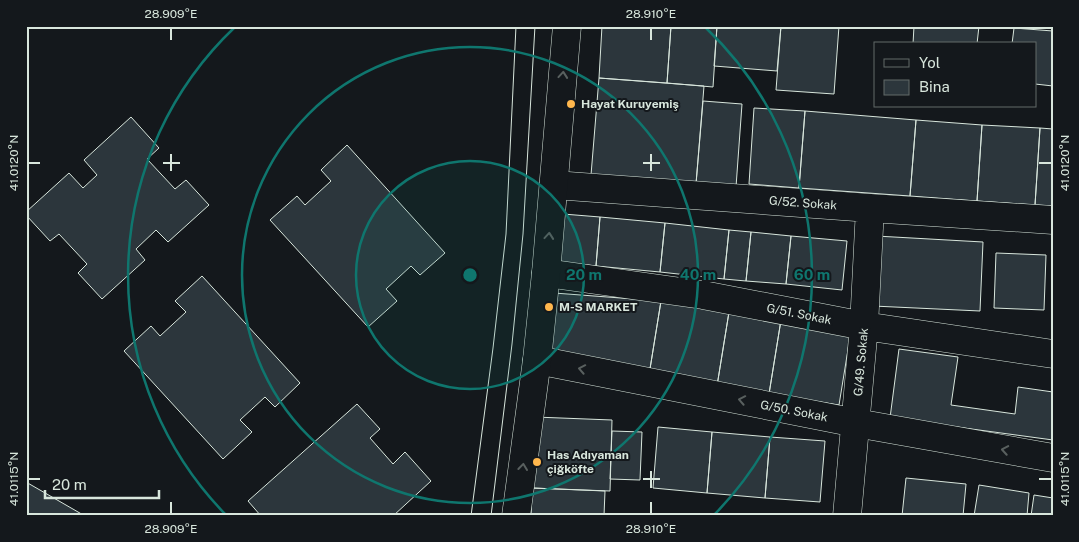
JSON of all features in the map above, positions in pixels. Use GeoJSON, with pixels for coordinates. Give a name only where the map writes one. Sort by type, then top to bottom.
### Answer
{"type":"FeatureCollection","features":[{"type":"Feature","properties":{"kind":"street"},"geometry":{"type":"LineString","coordinates":[[516,516],[537,360],[567,26]]}},
{"type":"Feature","properties":{"kind":"street","name":"G/52. Sokak"},"geometry":{"type":"LineString","coordinates":[[554,185],[1053,220]]}},
{"type":"Feature","properties":{"kind":"street","name":"G/49. Sokak"},"geometry":{"type":"LineString","coordinates":[[847,516],[864,326],[870,208]]}},
{"type":"Feature","properties":{"kind":"street","name":"G/51. Sokak"},"geometry":{"type":"LineString","coordinates":[[546,273],[703,295],[864,326],[1053,354]]}},
{"type":"Feature","properties":{"kind":"street","name":"G/50. Sokak"},"geometry":{"type":"LineString","coordinates":[[537,360],[856,423],[1053,458]]}},
{"type":"Feature","properties":{"kind":"building"},"geometry":{"type":"Polygon","coordinates":[[[602,26],[671,26],[667,83],[599,78],[602,26]]]}},
{"type":"Feature","properties":{"kind":"building"},"geometry":{"type":"Polygon","coordinates":[[[671,26],[717,26],[713,87],[667,83],[671,26]]]}},
{"type":"Feature","properties":{"kind":"building"},"geometry":{"type":"Polygon","coordinates":[[[717,26],[781,26],[777,71],[714,66],[717,26]]]}},
{"type":"Feature","properties":{"kind":"building"},"geometry":{"type":"Polygon","coordinates":[[[781,26],[839,26],[834,94],[776,90],[781,26]]]}},
{"type":"Feature","properties":{"kind":"building"},"geometry":{"type":"Polygon","coordinates":[[[914,26],[979,26],[977,42],[913,42],[914,26]]]}},
{"type":"Feature","properties":{"kind":"building"},"geometry":{"type":"Polygon","coordinates":[[[1014,28],[1053,31],[1053,86],[1036,84],[1036,42],[1012,42],[1014,28]]]}},
{"type":"Feature","properties":{"kind":"building"},"geometry":{"type":"Polygon","coordinates":[[[599,78],[704,86],[696,184],[591,175],[599,78]]]}},
{"type":"Feature","properties":{"kind":"building"},"geometry":{"type":"Polygon","coordinates":[[[703,101],[742,104],[736,187],[696,184],[703,101]]]}},
{"type":"Feature","properties":{"kind":"building"},"geometry":{"type":"Polygon","coordinates":[[[754,108],[805,111],[799,188],[749,184],[754,108]]]}},
{"type":"Feature","properties":{"kind":"building"},"geometry":{"type":"Polygon","coordinates":[[[805,111],[916,120],[910,196],[799,188],[805,111]]]}},
{"type":"Feature","properties":{"kind":"building"},"geometry":{"type":"Polygon","coordinates":[[[131,117],[159,148],[147,159],[175,189],[186,180],[209,205],[168,242],[156,230],[136,249],[145,260],[102,299],[78,273],[87,264],[59,234],[50,241],[26,215],[26,212],[69,173],[83,188],[97,175],[84,160],[131,117]]]}},
{"type":"Feature","properties":{"kind":"building"},"geometry":{"type":"Polygon","coordinates":[[[916,120],[982,125],[977,201],[910,196],[916,120]]]}},
{"type":"Feature","properties":{"kind":"building"},"geometry":{"type":"Polygon","coordinates":[[[982,125],[1040,128],[1035,205],[977,201],[982,125]]]}},
{"type":"Feature","properties":{"kind":"building"},"geometry":{"type":"Polygon","coordinates":[[[1040,128],[1053,129],[1053,206],[1035,205],[1040,128]]]}},
{"type":"Feature","properties":{"kind":"building"},"geometry":{"type":"Polygon","coordinates":[[[347,145],[445,253],[420,275],[411,266],[386,289],[397,301],[368,327],[270,220],[297,196],[305,205],[331,181],[321,170],[347,145]]]}},
{"type":"Feature","properties":{"kind":"building"},"geometry":{"type":"Polygon","coordinates":[[[563,214],[600,217],[596,266],[559,262],[563,214]]]}},
{"type":"Feature","properties":{"kind":"building"},"geometry":{"type":"Polygon","coordinates":[[[600,217],[665,223],[660,272],[596,266],[600,217]]]}},
{"type":"Feature","properties":{"kind":"building"},"geometry":{"type":"Polygon","coordinates":[[[665,223],[729,230],[724,279],[660,272],[665,223]]]}},
{"type":"Feature","properties":{"kind":"building"},"geometry":{"type":"Polygon","coordinates":[[[729,230],[751,232],[746,281],[724,279],[729,230]]]}},
{"type":"Feature","properties":{"kind":"building"},"geometry":{"type":"Polygon","coordinates":[[[751,232],[791,236],[786,284],[746,281],[751,232]]]}},
{"type":"Feature","properties":{"kind":"building"},"geometry":{"type":"Polygon","coordinates":[[[791,236],[847,241],[842,290],[786,284],[791,236]]]}},
{"type":"Feature","properties":{"kind":"building"},"geometry":{"type":"Polygon","coordinates":[[[876,236],[983,242],[980,311],[873,306],[876,236]]]}},
{"type":"Feature","properties":{"kind":"building"},"geometry":{"type":"Polygon","coordinates":[[[996,253],[1046,255],[1044,310],[994,308],[996,253]]]}},
{"type":"Feature","properties":{"kind":"building"},"geometry":{"type":"Polygon","coordinates":[[[202,276],[300,383],[275,407],[265,397],[240,420],[252,432],[223,459],[124,351],[151,326],[160,336],[186,312],[175,301],[202,276]]]}},
{"type":"Feature","properties":{"kind":"building"},"geometry":{"type":"Polygon","coordinates":[[[554,293],[661,301],[649,375],[549,359],[554,293]]]}},
{"type":"Feature","properties":{"kind":"building"},"geometry":{"type":"Polygon","coordinates":[[[661,301],[729,312],[717,386],[649,375],[661,301]]]}},
{"type":"Feature","properties":{"kind":"building"},"geometry":{"type":"Polygon","coordinates":[[[729,312],[781,320],[769,394],[717,386],[729,312]]]}},
{"type":"Feature","properties":{"kind":"building"},"geometry":{"type":"Polygon","coordinates":[[[781,320],[851,331],[839,405],[769,394],[781,320]]]}},
{"type":"Feature","properties":{"kind":"building"},"geometry":{"type":"Polygon","coordinates":[[[899,349],[958,357],[951,405],[1015,414],[1018,387],[1053,392],[1053,440],[890,418],[899,349]]]}},
{"type":"Feature","properties":{"kind":"building"},"geometry":{"type":"Polygon","coordinates":[[[357,404],[380,429],[370,438],[393,464],[405,452],[431,481],[393,516],[261,516],[248,501],[357,404]]]}},
{"type":"Feature","properties":{"kind":"building"},"geometry":{"type":"Polygon","coordinates":[[[535,417],[612,420],[610,491],[532,488],[535,417]]]}},
{"type":"Feature","properties":{"kind":"building"},"geometry":{"type":"Polygon","coordinates":[[[658,427],[712,432],[707,493],[653,488],[658,427]]]}},
{"type":"Feature","properties":{"kind":"building"},"geometry":{"type":"Polygon","coordinates":[[[612,431],[642,432],[640,480],[610,479],[612,431]]]}},
{"type":"Feature","properties":{"kind":"building"},"geometry":{"type":"Polygon","coordinates":[[[712,432],[770,437],[765,498],[707,493],[712,432]]]}},
{"type":"Feature","properties":{"kind":"building"},"geometry":{"type":"Polygon","coordinates":[[[770,437],[825,441],[820,502],[765,498],[770,437]]]}},
{"type":"Feature","properties":{"kind":"building"},"geometry":{"type":"Polygon","coordinates":[[[906,478],[966,484],[963,516],[902,516],[906,478]]]}},
{"type":"Feature","properties":{"kind":"building"},"geometry":{"type":"Polygon","coordinates":[[[26,482],[85,516],[26,516],[26,482]]]}},
{"type":"Feature","properties":{"kind":"building"},"geometry":{"type":"Polygon","coordinates":[[[979,485],[1029,493],[1027,516],[974,516],[979,485]]]}},
{"type":"Feature","properties":{"kind":"building"},"geometry":{"type":"Polygon","coordinates":[[[532,488],[605,491],[604,516],[531,516],[532,488]]]}},
{"type":"Feature","properties":{"kind":"building"},"geometry":{"type":"Polygon","coordinates":[[[1034,495],[1053,498],[1053,516],[1031,516],[1034,495]]]}},
{"type":"Feature","properties":{"kind":"building"},"geometry":{"type":"Polygon","coordinates":[[[659,514],[705,516],[658,516],[659,514]]]}},
{"type":"Feature","properties":{"kind":"tram line"},"geometry":{"type":"LineString","coordinates":[[471,516],[506,234],[516,26]]}},
{"type":"Feature","properties":{"kind":"tram line"},"geometry":{"type":"LineString","coordinates":[[491,516],[523,234],[535,26]]}},
{"type":"Feature","properties":{"kind":"place","name":"Hayat Kuruyemiş"},"geometry":{"type":"Point","coordinates":[571,104]}},
{"type":"Feature","properties":{"kind":"place","name":"M-S MARKET"},"geometry":{"type":"Point","coordinates":[549,307]}},
{"type":"Feature","properties":{"kind":"place","name":"Has Adıyaman çiğköfte"},"geometry":{"type":"Point","coordinates":[537,462]}}]}
